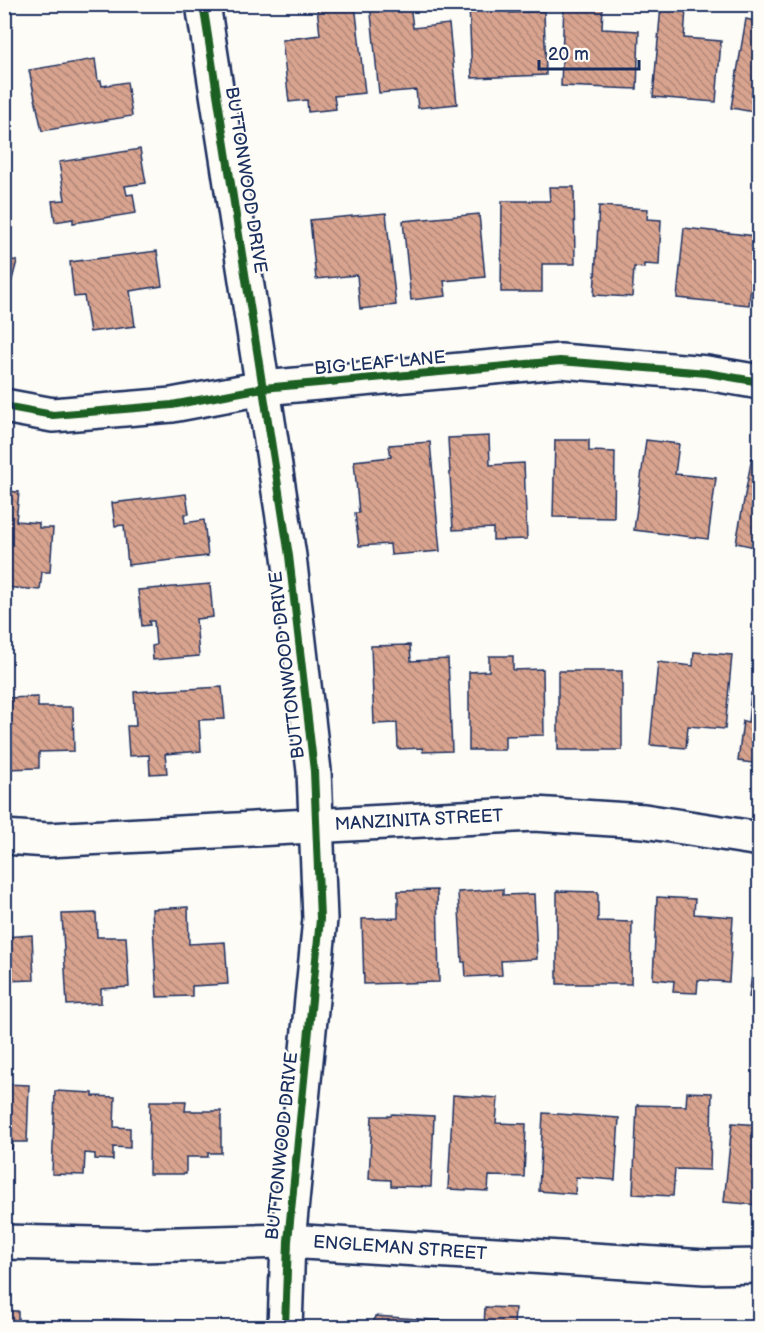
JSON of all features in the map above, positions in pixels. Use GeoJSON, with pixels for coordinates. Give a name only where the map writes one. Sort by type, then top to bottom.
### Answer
{"type":"FeatureCollection","features":[{"type":"Feature","properties":{"kind":"street","name":"BUTTONWOOD DRIVE"},"geometry":{"type":"LineString","coordinates":[[203,4],[289,556],[314,771],[320,919],[288,1240],[285,1328]]}},
{"type":"Feature","properties":{"kind":"street","name":"BIG LEAF LANE"},"geometry":{"type":"LineString","coordinates":[[4,406],[53,415],[172,405],[264,388],[560,361],[707,373],[759,382]]}},
{"type":"Feature","properties":{"kind":"street","name":"MANZINITA STREET"},"geometry":{"type":"LineString","coordinates":[[4,837],[48,840],[534,814],[644,821],[759,839]]}},
{"type":"Feature","properties":{"kind":"street","name":"ENGLEMAN STREET"},"geometry":{"type":"LineString","coordinates":[[4,1242],[141,1245],[288,1240],[705,1267],[759,1266]]}},
{"type":"Feature","properties":{"kind":"building"},"geometry":{"type":"Polygon","coordinates":[[[355,4],[365,93],[334,96],[336,109],[308,112],[307,100],[289,102],[282,40],[320,35],[317,7],[355,4]]]}},
{"type":"Feature","properties":{"kind":"building"},"geometry":{"type":"Polygon","coordinates":[[[370,4],[410,4],[413,28],[449,24],[457,104],[418,108],[416,90],[379,93],[370,4]]]}},
{"type":"Feature","properties":{"kind":"building"},"geometry":{"type":"Polygon","coordinates":[[[469,4],[510,4],[510,13],[544,11],[546,75],[472,78],[469,4]]]}},
{"type":"Feature","properties":{"kind":"building"},"geometry":{"type":"Polygon","coordinates":[[[564,4],[603,4],[602,29],[639,31],[637,89],[561,86],[564,4]]]}},
{"type":"Feature","properties":{"kind":"building"},"geometry":{"type":"Polygon","coordinates":[[[661,6],[686,8],[684,38],[721,41],[716,102],[653,97],[661,6]]]}},
{"type":"Feature","properties":{"kind":"building"},"geometry":{"type":"Polygon","coordinates":[[[746,19],[760,22],[760,113],[731,108],[746,19]]]}},
{"type":"Feature","properties":{"kind":"building"},"geometry":{"type":"Polygon","coordinates":[[[95,59],[98,81],[101,81],[102,86],[127,82],[132,116],[42,131],[29,70],[95,59]]]}},
{"type":"Feature","properties":{"kind":"building"},"geometry":{"type":"Polygon","coordinates":[[[140,149],[146,183],[125,186],[127,195],[133,194],[136,213],[73,223],[73,219],[55,222],[52,201],[65,200],[59,162],[140,149]]]}},
{"type":"Feature","properties":{"kind":"building"},"geometry":{"type":"Polygon","coordinates":[[[549,187],[574,187],[575,264],[542,264],[542,292],[501,292],[502,201],[550,201],[549,187]]]}},
{"type":"Feature","properties":{"kind":"building"},"geometry":{"type":"Polygon","coordinates":[[[599,206],[648,209],[647,219],[661,220],[659,265],[644,264],[644,268],[634,267],[632,297],[594,295],[599,206]]]}},
{"type":"Feature","properties":{"kind":"building"},"geometry":{"type":"Polygon","coordinates":[[[386,213],[396,305],[360,309],[357,275],[316,279],[310,220],[386,213]]]}},
{"type":"Feature","properties":{"kind":"building"},"geometry":{"type":"Polygon","coordinates":[[[479,214],[485,277],[444,281],[446,296],[411,300],[403,221],[479,214]]]}},
{"type":"Feature","properties":{"kind":"building"},"geometry":{"type":"Polygon","coordinates":[[[684,228],[756,236],[749,305],[677,298],[684,228]]]}},
{"type":"Feature","properties":{"kind":"building"},"geometry":{"type":"Polygon","coordinates":[[[157,251],[162,286],[130,291],[135,326],[90,332],[84,296],[74,297],[70,262],[157,251]]]}},
{"type":"Feature","properties":{"kind":"building"},"geometry":{"type":"Polygon","coordinates":[[[4,258],[17,261],[4,310],[4,258]]]}},
{"type":"Feature","properties":{"kind":"building"},"geometry":{"type":"Polygon","coordinates":[[[489,436],[490,465],[524,463],[527,539],[493,540],[493,528],[453,530],[448,438],[489,436]]]}},
{"type":"Feature","properties":{"kind":"building"},"geometry":{"type":"Polygon","coordinates":[[[555,440],[589,440],[589,451],[615,452],[614,518],[553,517],[555,440]]]}},
{"type":"Feature","properties":{"kind":"building"},"geometry":{"type":"Polygon","coordinates":[[[646,440],[679,444],[675,474],[716,478],[708,539],[634,530],[646,440]]]}},
{"type":"Feature","properties":{"kind":"building"},"geometry":{"type":"Polygon","coordinates":[[[430,442],[440,551],[391,555],[390,544],[359,546],[355,513],[359,513],[354,461],[391,457],[389,445],[430,442]]]}},
{"type":"Feature","properties":{"kind":"building"},"geometry":{"type":"Polygon","coordinates":[[[752,457],[760,458],[760,548],[736,543],[752,457]]]}},
{"type":"Feature","properties":{"kind":"building"},"geometry":{"type":"Polygon","coordinates":[[[4,491],[19,492],[16,521],[39,523],[39,528],[53,528],[50,572],[42,572],[40,590],[4,587],[4,491]]]}},
{"type":"Feature","properties":{"kind":"building"},"geometry":{"type":"Polygon","coordinates":[[[186,494],[189,514],[184,514],[185,523],[204,520],[208,556],[128,565],[124,525],[115,526],[112,503],[186,494]]]}},
{"type":"Feature","properties":{"kind":"building"},"geometry":{"type":"Polygon","coordinates":[[[210,584],[213,617],[196,619],[199,656],[153,660],[152,646],[156,645],[154,621],[149,621],[150,625],[142,626],[138,590],[210,584]]]}},
{"type":"Feature","properties":{"kind":"building"},"geometry":{"type":"Polygon","coordinates":[[[410,645],[411,661],[448,659],[452,751],[423,752],[422,748],[398,749],[397,723],[374,724],[371,646],[410,645]]]}},
{"type":"Feature","properties":{"kind":"building"},"geometry":{"type":"Polygon","coordinates":[[[694,652],[732,655],[725,729],[688,726],[686,748],[650,745],[658,662],[693,666],[694,652]]]}},
{"type":"Feature","properties":{"kind":"building"},"geometry":{"type":"Polygon","coordinates":[[[489,656],[513,656],[513,670],[543,669],[544,735],[505,736],[505,750],[469,750],[469,672],[489,671],[489,656]]]}},
{"type":"Feature","properties":{"kind":"building"},"geometry":{"type":"Polygon","coordinates":[[[558,671],[622,671],[622,750],[558,750],[558,671]]]}},
{"type":"Feature","properties":{"kind":"building"},"geometry":{"type":"Polygon","coordinates":[[[222,687],[225,719],[199,720],[201,751],[165,754],[167,773],[150,774],[149,755],[129,756],[127,726],[136,726],[134,692],[222,687]]]}},
{"type":"Feature","properties":{"kind":"building"},"geometry":{"type":"Polygon","coordinates":[[[751,693],[760,694],[760,764],[738,761],[743,721],[748,722],[751,693]]]}},
{"type":"Feature","properties":{"kind":"building"},"geometry":{"type":"Polygon","coordinates":[[[38,697],[38,707],[73,707],[74,751],[39,752],[39,768],[4,769],[4,698],[38,697]]]}},
{"type":"Feature","properties":{"kind":"building"},"geometry":{"type":"Polygon","coordinates":[[[503,889],[503,895],[534,894],[537,959],[501,961],[502,975],[466,977],[465,962],[462,962],[458,892],[503,889]]]}},
{"type":"Feature","properties":{"kind":"building"},"geometry":{"type":"Polygon","coordinates":[[[437,890],[439,982],[364,984],[362,919],[398,918],[398,891],[437,890]]]}},
{"type":"Feature","properties":{"kind":"building"},"geometry":{"type":"Polygon","coordinates":[[[557,891],[598,892],[598,921],[632,922],[631,984],[557,984],[557,891]]]}},
{"type":"Feature","properties":{"kind":"building"},"geometry":{"type":"Polygon","coordinates":[[[657,897],[695,899],[694,914],[733,917],[729,982],[698,980],[697,993],[673,992],[674,981],[653,979],[657,897]]]}},
{"type":"Feature","properties":{"kind":"building"},"geometry":{"type":"Polygon","coordinates":[[[188,907],[189,944],[225,942],[228,984],[192,986],[192,996],[157,997],[152,909],[188,907]]]}},
{"type":"Feature","properties":{"kind":"building"},"geometry":{"type":"Polygon","coordinates":[[[96,913],[97,937],[126,937],[129,987],[101,989],[101,1003],[67,1005],[62,914],[96,913]]]}},
{"type":"Feature","properties":{"kind":"building"},"geometry":{"type":"Polygon","coordinates":[[[760,915],[760,998],[749,997],[760,915]]]}},
{"type":"Feature","properties":{"kind":"building"},"geometry":{"type":"Polygon","coordinates":[[[32,935],[34,980],[4,981],[4,937],[32,935]]]}},
{"type":"Feature","properties":{"kind":"building"},"geometry":{"type":"Polygon","coordinates":[[[4,1084],[29,1085],[27,1142],[13,1142],[12,1149],[4,1149],[4,1084]]]}},
{"type":"Feature","properties":{"kind":"building"},"geometry":{"type":"Polygon","coordinates":[[[55,1091],[115,1097],[114,1127],[130,1128],[130,1148],[113,1147],[113,1160],[95,1159],[95,1154],[85,1153],[84,1175],[52,1174],[55,1091]]]}},
{"type":"Feature","properties":{"kind":"building"},"geometry":{"type":"Polygon","coordinates":[[[687,1092],[712,1093],[710,1170],[675,1169],[673,1196],[633,1194],[637,1105],[686,1106],[687,1092]]]}},
{"type":"Feature","properties":{"kind":"building"},"geometry":{"type":"Polygon","coordinates":[[[453,1095],[498,1098],[496,1123],[526,1124],[524,1177],[489,1176],[488,1191],[448,1189],[453,1095]]]}},
{"type":"Feature","properties":{"kind":"building"},"geometry":{"type":"Polygon","coordinates":[[[150,1101],[186,1101],[185,1111],[221,1111],[221,1153],[208,1153],[208,1157],[186,1157],[186,1174],[149,1174],[150,1101]]]}},
{"type":"Feature","properties":{"kind":"building"},"geometry":{"type":"Polygon","coordinates":[[[543,1113],[619,1118],[615,1180],[576,1177],[575,1194],[539,1191],[543,1113]]]}},
{"type":"Feature","properties":{"kind":"building"},"geometry":{"type":"Polygon","coordinates":[[[392,1114],[434,1116],[431,1187],[391,1186],[391,1180],[369,1179],[372,1116],[391,1116],[392,1114]]]}},
{"type":"Feature","properties":{"kind":"building"},"geometry":{"type":"Polygon","coordinates":[[[732,1123],[760,1125],[760,1205],[724,1202],[732,1123]]]}},
{"type":"Feature","properties":{"kind":"building"},"geometry":{"type":"Polygon","coordinates":[[[485,1307],[515,1308],[514,1328],[484,1328],[485,1307]]]}},
{"type":"Feature","properties":{"kind":"building"},"geometry":{"type":"Polygon","coordinates":[[[4,1311],[18,1311],[18,1328],[4,1328],[4,1311]]]}},
{"type":"Feature","properties":{"kind":"building"},"geometry":{"type":"Polygon","coordinates":[[[375,1316],[461,1322],[461,1328],[372,1328],[375,1316]]]}},
{"type":"Feature","properties":{"kind":"building"},"geometry":{"type":"Polygon","coordinates":[[[112,1319],[192,1321],[192,1324],[198,1325],[198,1328],[112,1328],[112,1319]]]}},
{"type":"Feature","properties":{"kind":"cycle path"},"geometry":{"type":"LineString","coordinates":[[203,4],[289,556],[314,771],[320,919],[288,1241],[285,1328]]}},
{"type":"Feature","properties":{"kind":"cycle path"},"geometry":{"type":"LineString","coordinates":[[4,406],[53,415],[172,405],[263,388],[560,361],[707,373],[760,382]]}}]}
